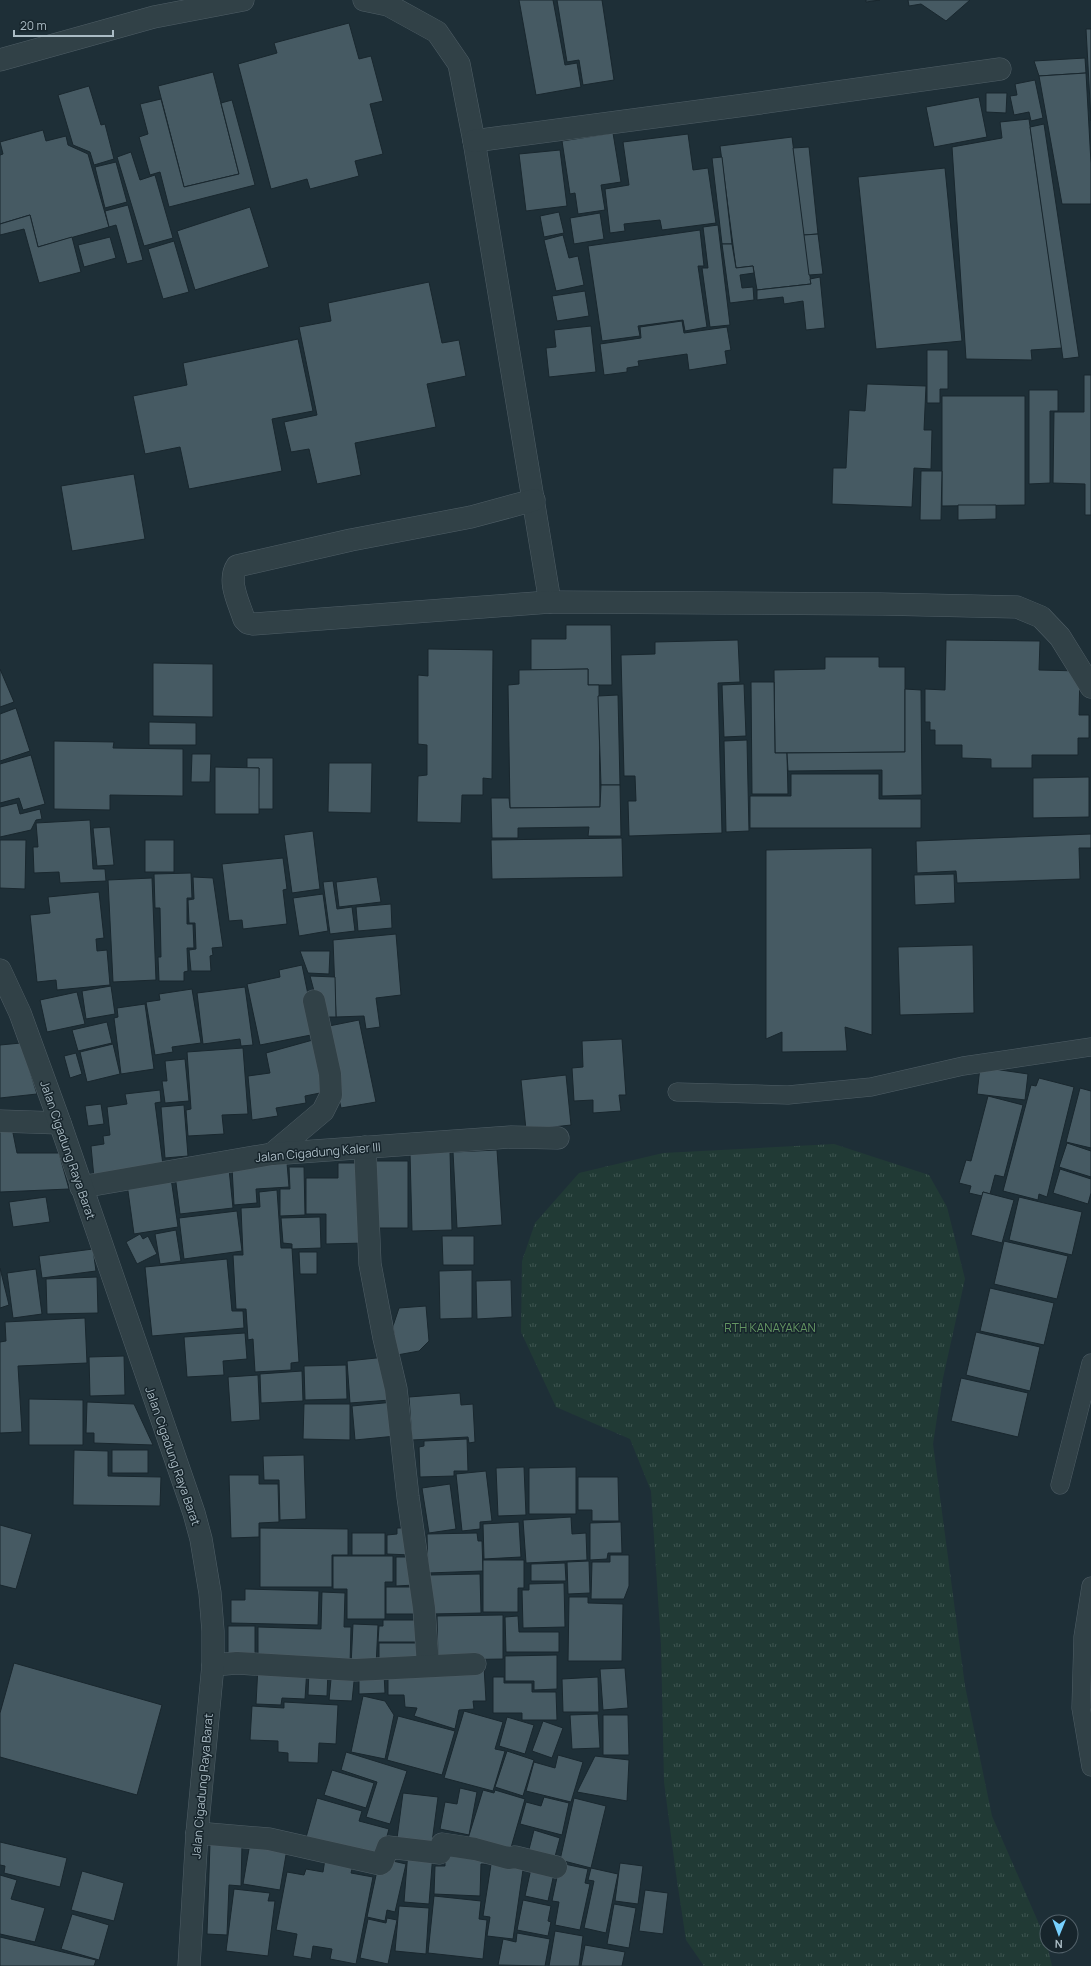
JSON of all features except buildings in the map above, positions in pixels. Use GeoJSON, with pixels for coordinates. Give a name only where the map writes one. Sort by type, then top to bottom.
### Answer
{"type":"FeatureCollection","features":[{"type":"Feature","properties":{"kind":"street"},"geometry":{"type":"LineString","coordinates":[[0,60],[154,17],[243,0]]}},
{"type":"Feature","properties":{"kind":"street"},"geometry":{"type":"LineString","coordinates":[[364,0],[388,6],[437,32],[458,64],[474,140],[550,602]]}},
{"type":"Feature","properties":{"kind":"street"},"geometry":{"type":"LineString","coordinates":[[474,140],[760,103],[1000,69]]}},
{"type":"Feature","properties":{"kind":"street"},"geometry":{"type":"LineString","coordinates":[[534,500],[471,517],[351,540],[237,566],[233,572],[232,579],[244,619],[248,623],[253,624],[550,602],[1017,606],[1041,617],[1060,637],[1091,687]]}},
{"type":"Feature","properties":{"kind":"street","name":"Jalan Cigadung Raya Barat"},"geometry":{"type":"LineString","coordinates":[[0,970],[20,1013],[60,1124],[194,1513],[201,1539],[213,1631],[213,1665],[197,1833],[190,1966]]}},
{"type":"Feature","properties":{"kind":"street"},"geometry":{"type":"LineString","coordinates":[[272,1154],[323,1110],[331,1095],[330,1074],[314,1001]]}},
{"type":"Feature","properties":{"kind":"street"},"geometry":{"type":"LineString","coordinates":[[0,1121],[60,1124]]}},
{"type":"Feature","properties":{"kind":"street","name":"Jalan Cigadung Kaler III"},"geometry":{"type":"LineString","coordinates":[[81,1187],[272,1154],[512,1137],[558,1138]]}},
{"type":"Feature","properties":{"kind":"street"},"geometry":{"type":"LineString","coordinates":[[365,1147],[370,1264],[381,1325],[396,1389],[408,1497],[424,1608],[428,1666]]}},
{"type":"Feature","properties":{"kind":"street"},"geometry":{"type":"LineString","coordinates":[[213,1665],[237,1663],[355,1670],[475,1664]]}},
{"type":"Feature","properties":{"kind":"street"},"geometry":{"type":"LineString","coordinates":[[197,1833],[269,1839],[380,1864],[382,1863],[388,1847],[440,1853],[442,1844],[476,1849],[508,1858],[515,1857],[556,1867]]}},
{"type":"Feature","properties":{"kind":"lane"},"geometry":{"type":"LineString","coordinates":[[677,1092],[788,1095],[871,1087],[963,1066],[1091,1047]]}},
{"type":"Feature","properties":{"kind":"lane"},"geometry":{"type":"LineString","coordinates":[[1060,1485],[1091,1363]]}},
{"type":"Feature","properties":{"kind":"lane"},"geometry":{"type":"LineString","coordinates":[[1091,1586],[1083,1637],[1081,1708],[1091,1767]]}},
{"type":"Feature","properties":{"kind":"green space","name":"RTH KANAYAKAN"},"geometry":{"type":"Polygon","coordinates":[[[834,1144],[929,1175],[947,1207],[965,1279],[943,1378],[933,1444],[965,1686],[992,1816],[1039,1924],[1039,1954],[1049,1954],[1052,1966],[704,1966],[686,1940],[664,1782],[661,1645],[651,1491],[630,1439],[556,1407],[521,1332],[522,1261],[535,1223],[579,1173],[663,1153],[834,1144]]]}}]}
